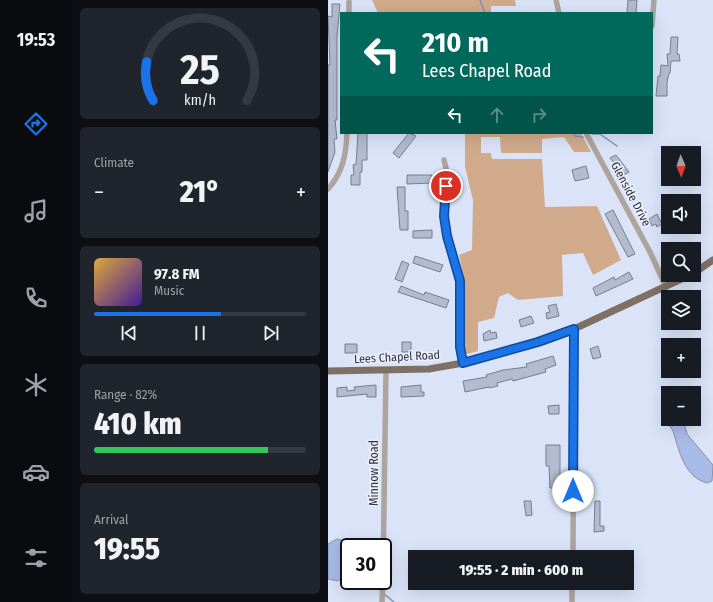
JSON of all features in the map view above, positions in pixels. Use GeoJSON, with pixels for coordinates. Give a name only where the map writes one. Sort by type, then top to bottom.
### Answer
{"type":"FeatureCollection","features":[{"type":"Feature","properties":{"kind":"main road"},"geometry":{"type":"LineString","coordinates":[[701,268],[713,260]]}},
{"type":"Feature","properties":{"kind":"main road","name":"Lees Chapel Road"},"geometry":{"type":"LineString","coordinates":[[328,371],[429,369],[463,363],[538,342],[574,329],[676,282]]}},
{"type":"Feature","properties":{"kind":"street"},"geometry":{"type":"LineString","coordinates":[[556,0],[559,12]]}},
{"type":"Feature","properties":{"kind":"street"},"geometry":{"type":"LineString","coordinates":[[653,13],[654,0]]}},
{"type":"Feature","properties":{"kind":"street"},"geometry":{"type":"LineString","coordinates":[[349,12],[350,2]]}},
{"type":"Feature","properties":{"kind":"street"},"geometry":{"type":"LineString","coordinates":[[328,189],[340,171],[346,156],[347,134]]}},
{"type":"Feature","properties":{"kind":"street","name":"Glenside Drive"},"geometry":{"type":"LineString","coordinates":[[587,134],[666,287]]}},
{"type":"Feature","properties":{"kind":"street"},"geometry":{"type":"LineString","coordinates":[[444,160],[448,176],[444,216],[447,236],[460,281],[460,347],[463,363]]}},
{"type":"Feature","properties":{"kind":"street"},"geometry":{"type":"LineString","coordinates":[[573,550],[574,329]]}},
{"type":"Feature","properties":{"kind":"street","name":"Minnow Road"},"geometry":{"type":"LineString","coordinates":[[384,538],[386,371]]}},
{"type":"Feature","properties":{"kind":"street"},"geometry":{"type":"LineString","coordinates":[[382,602],[383,590]]}},
{"type":"Feature","properties":{"kind":"street"},"geometry":{"type":"LineString","coordinates":[[572,590],[572,602]]}},
{"type":"Feature","properties":{"kind":"shaded area"},"geometry":{"type":"Polygon","coordinates":[[[372,0],[515,0],[516,6],[491,6],[491,12],[378,12],[372,0]]]}},
{"type":"Feature","properties":{"kind":"shaded area"},"geometry":{"type":"Polygon","coordinates":[[[465,134],[582,134],[591,152],[574,152],[564,137],[542,139],[542,153],[501,153],[500,137],[481,137],[481,153],[491,153],[492,159],[542,159],[545,207],[597,206],[621,260],[593,275],[583,253],[562,255],[563,296],[518,300],[508,293],[499,297],[494,318],[478,322],[478,351],[467,354],[464,350],[465,313],[463,274],[459,255],[472,250],[473,200],[465,167],[465,134]]]}},
{"type":"Feature","properties":{"kind":"water"},"geometry":{"type":"Polygon","coordinates":[[[670,426],[685,426],[687,434],[713,465],[712,481],[707,483],[699,480],[688,469],[680,454],[672,428],[670,426]]]}},
{"type":"Feature","properties":{"kind":"water"},"geometry":{"type":"Polygon","coordinates":[[[337,539],[340,540],[340,579],[338,581],[328,579],[328,544],[337,539]]]}},
{"type":"Feature","properties":{"kind":"building"},"geometry":{"type":"Polygon","coordinates":[[[628,0],[637,0],[636,12],[627,12],[628,0]]]}},
{"type":"Feature","properties":{"kind":"building"},"geometry":{"type":"Polygon","coordinates":[[[332,4],[340,4],[337,37],[337,120],[335,120],[337,139],[334,139],[335,152],[328,172],[328,65],[330,65],[328,16],[332,17],[332,4]]]}},
{"type":"Feature","properties":{"kind":"building"},"geometry":{"type":"Polygon","coordinates":[[[671,37],[678,37],[677,54],[679,54],[680,61],[671,61],[670,73],[667,82],[667,96],[656,96],[658,76],[660,76],[661,65],[668,66],[667,54],[670,54],[671,37]]]}},
{"type":"Feature","properties":{"kind":"building"},"geometry":{"type":"Polygon","coordinates":[[[358,134],[367,134],[367,160],[362,160],[360,185],[351,185],[351,175],[354,175],[353,165],[356,164],[358,134]]]}},
{"type":"Feature","properties":{"kind":"building"},"geometry":{"type":"Polygon","coordinates":[[[408,134],[416,136],[399,158],[393,153],[408,134]]]}},
{"type":"Feature","properties":{"kind":"building"},"geometry":{"type":"Polygon","coordinates":[[[616,155],[629,172],[624,175],[610,158],[616,155]]]}},
{"type":"Feature","properties":{"kind":"building"},"geometry":{"type":"Polygon","coordinates":[[[586,166],[589,178],[575,181],[572,170],[586,166]]]}},
{"type":"Feature","properties":{"kind":"building"},"geometry":{"type":"Polygon","coordinates":[[[407,175],[432,175],[432,183],[407,184],[407,175]]]}},
{"type":"Feature","properties":{"kind":"building"},"geometry":{"type":"Polygon","coordinates":[[[397,187],[405,187],[405,211],[408,211],[408,230],[400,230],[397,187]]]}},
{"type":"Feature","properties":{"kind":"building"},"geometry":{"type":"Polygon","coordinates":[[[613,210],[635,254],[628,257],[605,214],[613,210]]]}},
{"type":"Feature","properties":{"kind":"building"},"geometry":{"type":"Polygon","coordinates":[[[657,214],[661,225],[657,227],[656,224],[652,226],[649,219],[657,214]]]}},
{"type":"Feature","properties":{"kind":"building"},"geometry":{"type":"Polygon","coordinates":[[[432,230],[432,238],[413,238],[413,231],[432,230]]]}},
{"type":"Feature","properties":{"kind":"building"},"geometry":{"type":"Polygon","coordinates":[[[415,256],[443,265],[440,272],[413,263],[415,256]]]}},
{"type":"Feature","properties":{"kind":"building"},"geometry":{"type":"Polygon","coordinates":[[[402,261],[409,264],[402,282],[395,279],[402,261]]]}},
{"type":"Feature","properties":{"kind":"building"},"geometry":{"type":"Polygon","coordinates":[[[629,272],[633,279],[596,296],[593,288],[614,277],[615,280],[629,272]]]}},
{"type":"Feature","properties":{"kind":"building"},"geometry":{"type":"Polygon","coordinates":[[[401,286],[424,295],[425,292],[449,300],[446,308],[398,292],[401,286]]]}},
{"type":"Feature","properties":{"kind":"building"},"geometry":{"type":"Polygon","coordinates":[[[556,304],[559,316],[547,319],[546,313],[550,312],[548,306],[556,304]]]}},
{"type":"Feature","properties":{"kind":"building"},"geometry":{"type":"Polygon","coordinates":[[[531,316],[534,323],[521,327],[519,320],[531,316]]]}},
{"type":"Feature","properties":{"kind":"building"},"geometry":{"type":"Polygon","coordinates":[[[490,330],[491,333],[496,332],[497,338],[484,341],[483,334],[490,330]]]}},
{"type":"Feature","properties":{"kind":"building"},"geometry":{"type":"Polygon","coordinates":[[[402,342],[411,342],[411,352],[402,352],[402,342]]]}},
{"type":"Feature","properties":{"kind":"building"},"geometry":{"type":"Polygon","coordinates":[[[345,344],[357,344],[357,353],[345,353],[345,344]]]}},
{"type":"Feature","properties":{"kind":"building"},"geometry":{"type":"Polygon","coordinates":[[[598,346],[601,357],[593,359],[590,349],[598,346]]]}},
{"type":"Feature","properties":{"kind":"building"},"geometry":{"type":"Polygon","coordinates":[[[553,356],[556,365],[545,369],[546,372],[513,381],[512,379],[497,383],[498,386],[465,392],[463,381],[487,377],[486,375],[503,370],[527,367],[526,364],[553,356]]]}},
{"type":"Feature","properties":{"kind":"building"},"geometry":{"type":"Polygon","coordinates":[[[376,385],[376,397],[367,397],[367,394],[337,397],[337,388],[347,387],[347,391],[355,390],[354,387],[376,385]]]}},
{"type":"Feature","properties":{"kind":"building"},"geometry":{"type":"Polygon","coordinates":[[[421,385],[421,392],[424,392],[424,396],[401,397],[401,387],[421,385]]]}},
{"type":"Feature","properties":{"kind":"building"},"geometry":{"type":"Polygon","coordinates":[[[559,405],[559,414],[549,414],[548,406],[559,405]]]}},
{"type":"Feature","properties":{"kind":"building"},"geometry":{"type":"Polygon","coordinates":[[[546,445],[560,445],[560,488],[550,488],[549,466],[546,466],[546,445]]]}},
{"type":"Feature","properties":{"kind":"building"},"geometry":{"type":"Polygon","coordinates":[[[524,501],[531,501],[532,515],[526,516],[524,501]]]}},
{"type":"Feature","properties":{"kind":"building"},"geometry":{"type":"Polygon","coordinates":[[[595,501],[600,501],[600,526],[604,526],[604,531],[594,532],[595,501]]]}},
{"type":"Feature","properties":{"kind":"waterway"},"geometry":{"type":"LineString","coordinates":[[480,0],[485,12]]}},
{"type":"Feature","properties":{"kind":"waterway"},"geometry":{"type":"LineString","coordinates":[[574,134],[575,136],[583,137]]}},
{"type":"Feature","properties":{"kind":"waterway"},"geometry":{"type":"LineString","coordinates":[[592,134],[600,134],[617,146]]}},
{"type":"Feature","properties":{"kind":"waterway"},"geometry":{"type":"LineString","coordinates":[[384,594],[394,602]]}},
{"type":"Feature","properties":{"kind":"route"},"geometry":{"type":"LineString","coordinates":[[446,186],[444,216],[447,236],[456,262],[460,281],[460,347],[463,363],[538,342],[574,329],[573,491]]}}]}
